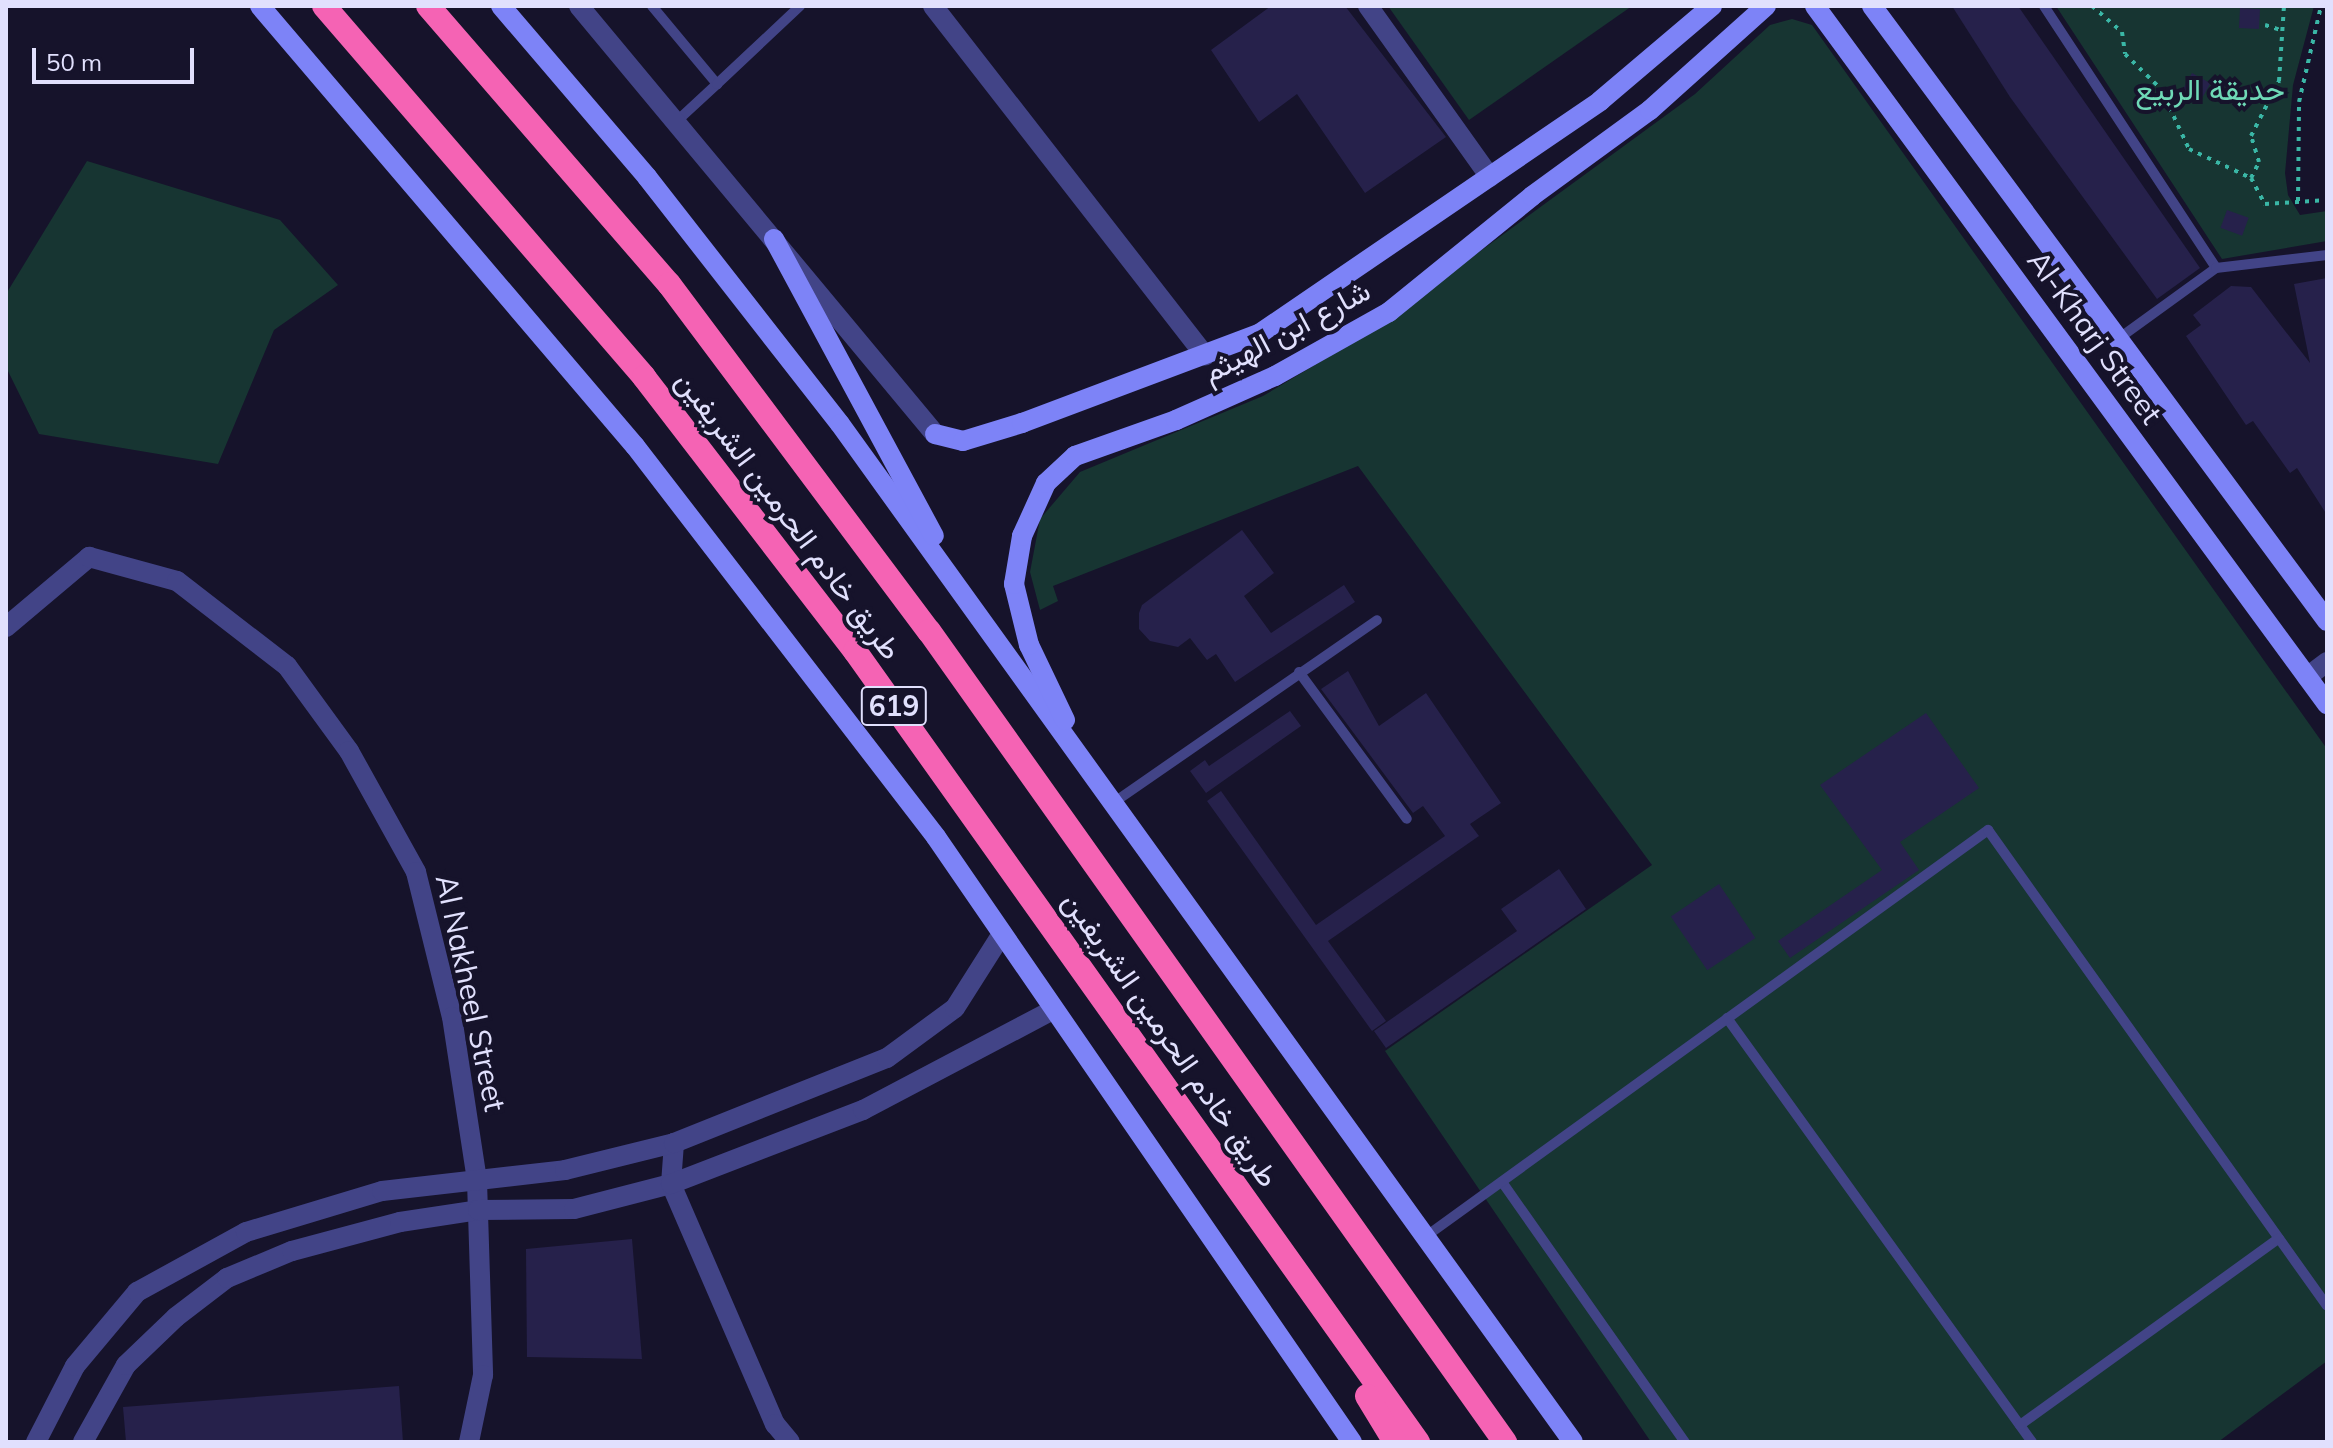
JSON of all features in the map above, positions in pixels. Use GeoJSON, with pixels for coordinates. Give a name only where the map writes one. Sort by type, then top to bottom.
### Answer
{"type":"FeatureCollection","features":[{"type":"Feature","properties":{"kind":"highway","name":"طريق خادم الحرمين الشريفين"},"geometry":{"type":"LineString","coordinates":[[324,6],[653,389],[855,651],[1418,1442]]}},
{"type":"Feature","properties":{"kind":"highway","name":"طريق خادم الحرمين الشريفين"},"geometry":{"type":"LineString","coordinates":[[428,6],[669,284],[790,445],[938,644],[1505,1442]]}},
{"type":"Feature","properties":{"kind":"highway"},"geometry":{"type":"LineString","coordinates":[[1244,1197],[1395,1442]]}},
{"type":"Feature","properties":{"kind":"main road"},"geometry":{"type":"LineString","coordinates":[[260,6],[635,446],[936,837],[1352,1442]]}},
{"type":"Feature","properties":{"kind":"main road"},"geometry":{"type":"LineString","coordinates":[[501,6],[666,201],[840,424],[1573,1442]]}},
{"type":"Feature","properties":{"kind":"main road","name":"شارع ابن الهيثم"},"geometry":{"type":"LineString","coordinates":[[935,434],[963,441],[1259,334],[1600,101],[1712,6]]}},
{"type":"Feature","properties":{"kind":"main road","name":"شارع ابن الهيثم"},"geometry":{"type":"LineString","coordinates":[[1085,764],[1029,645],[1014,584],[1022,536],[1046,483],[1075,456],[1176,420],[1275,376],[1389,312],[1532,196],[1650,110],[1766,6]]}},
{"type":"Feature","properties":{"kind":"main road","name":"Al-Kharj Street"},"geometry":{"type":"LineString","coordinates":[[1815,6],[2327,704]]}},
{"type":"Feature","properties":{"kind":"main road","name":"Al-Kharj Street"},"geometry":{"type":"LineString","coordinates":[[1872,6],[2327,621]]}},
{"type":"Feature","properties":{"kind":"main road"},"geometry":{"type":"LineString","coordinates":[[774,239],[974,610]]}},
{"type":"Feature","properties":{"kind":"street"},"geometry":{"type":"LineString","coordinates":[[933,6],[1205,356]]}},
{"type":"Feature","properties":{"kind":"street"},"geometry":{"type":"LineString","coordinates":[[1368,6],[1490,177]]}},
{"type":"Feature","properties":{"kind":"street"},"geometry":{"type":"LineString","coordinates":[[582,7],[935,434]]}},
{"type":"Feature","properties":{"kind":"street","name":"Al Nakheel Street"},"geometry":{"type":"LineString","coordinates":[[6,627],[89,557],[177,581],[287,666],[349,751],[416,872],[452,1017],[477,1181]]}},
{"type":"Feature","properties":{"kind":"street"},"geometry":{"type":"LineString","coordinates":[[2307,677],[2327,662]]}},
{"type":"Feature","properties":{"kind":"street"},"geometry":{"type":"LineString","coordinates":[[36,1442],[75,1366],[137,1292],[246,1232],[382,1191],[565,1170],[674,1143],[887,1058],[955,1008],[1002,934]]}},
{"type":"Feature","properties":{"kind":"street"},"geometry":{"type":"LineString","coordinates":[[83,1442],[126,1365],[176,1317],[227,1278],[308,1246],[400,1222],[478,1210],[574,1209],[671,1184],[863,1110],[1053,1010]]}},
{"type":"Feature","properties":{"kind":"street"},"geometry":{"type":"LineString","coordinates":[[674,1143],[671,1184],[775,1424],[790,1442]]}},
{"type":"Feature","properties":{"kind":"street"},"geometry":{"type":"LineString","coordinates":[[469,1442],[483,1375],[477,1181]]}},
{"type":"Feature","properties":{"kind":"lane"},"geometry":{"type":"LineString","coordinates":[[652,6],[717,84]]}},
{"type":"Feature","properties":{"kind":"lane"},"geometry":{"type":"LineString","coordinates":[[677,121],[800,6]]}},
{"type":"Feature","properties":{"kind":"lane"},"geometry":{"type":"LineString","coordinates":[[2044,6],[2216,268]]}},
{"type":"Feature","properties":{"kind":"lane"},"geometry":{"type":"LineString","coordinates":[[2118,339],[2216,268],[2327,255]]}},
{"type":"Feature","properties":{"kind":"lane"},"geometry":{"type":"LineString","coordinates":[[1113,803],[1377,620]]}},
{"type":"Feature","properties":{"kind":"lane"},"geometry":{"type":"LineString","coordinates":[[1299,672],[1407,819]]}},
{"type":"Feature","properties":{"kind":"lane"},"geometry":{"type":"LineString","coordinates":[[1425,1237],[1988,830],[2327,1306]]}},
{"type":"Feature","properties":{"kind":"lane"},"geometry":{"type":"LineString","coordinates":[[1727,1018],[2032,1442]]}},
{"type":"Feature","properties":{"kind":"lane"},"geometry":{"type":"LineString","coordinates":[[1502,1182],[1685,1442]]}},
{"type":"Feature","properties":{"kind":"lane"},"geometry":{"type":"LineString","coordinates":[[2020,1425],[2279,1238]]}},
{"type":"Feature","properties":{"kind":"path"},"geometry":{"type":"LineString","coordinates":[[2092,6],[2122,32],[2125,54],[2161,89],[2189,149],[2251,178],[2265,204],[2327,200]]}},
{"type":"Feature","properties":{"kind":"path"},"geometry":{"type":"LineString","coordinates":[[2251,178],[2259,162],[2251,136],[2279,81],[2284,6]]}},
{"type":"Feature","properties":{"kind":"path"},"geometry":{"type":"LineString","coordinates":[[2298,202],[2299,102],[2321,6]]}},
{"type":"Feature","properties":{"kind":"path"},"geometry":{"type":"LineString","coordinates":[[2265,25],[2280,30]]}},
{"type":"Feature","properties":{"kind":"green space"},"geometry":{"type":"Polygon","coordinates":[[[1388,6],[1632,6],[1469,120],[1388,6]]]}},
{"type":"Feature","properties":{"kind":"green space","name":"حديقة الربيع"},"geometry":{"type":"Polygon","coordinates":[[[2056,6],[2314,6],[2293,85],[2285,173],[2288,195],[2300,215],[2327,211],[2327,241],[2222,259],[2056,6]]]}},
{"type":"Feature","properties":{"kind":"green space"},"geometry":{"type":"Polygon","coordinates":[[[1792,19],[1812,25],[2327,749],[2327,1361],[2218,1442],[1651,1442],[1385,1051],[1652,865],[1358,466],[1053,586],[1058,601],[1040,610],[1030,572],[1040,519],[1080,472],[1263,396],[1367,334],[1695,94],[1770,25],[1792,19]]]}},
{"type":"Feature","properties":{"kind":"green space"},"geometry":{"type":"Polygon","coordinates":[[[87,161],[280,220],[338,285],[274,330],[218,464],[39,434],[6,367],[6,294],[87,161]]]}},
{"type":"Feature","properties":{"kind":"building"},"geometry":{"type":"Polygon","coordinates":[[[1271,6],[1345,6],[1446,137],[1365,193],[1297,94],[1259,122],[1211,50],[1271,6]]]}},
{"type":"Feature","properties":{"kind":"building"},"geometry":{"type":"Polygon","coordinates":[[[1952,6],[2018,6],[2200,268],[2157,299],[2010,97],[1952,6]]]}},
{"type":"Feature","properties":{"kind":"building"},"geometry":{"type":"Polygon","coordinates":[[[2240,8],[2260,9],[2259,29],[2239,28],[2240,8]]]}},
{"type":"Feature","properties":{"kind":"building"},"geometry":{"type":"Polygon","coordinates":[[[2192,73],[2210,83],[2200,102],[2182,91],[2192,73]]]}},
{"type":"Feature","properties":{"kind":"building"},"geometry":{"type":"Polygon","coordinates":[[[2227,210],[2249,218],[2242,236],[2221,228],[2227,210]]]}},
{"type":"Feature","properties":{"kind":"building"},"geometry":{"type":"Polygon","coordinates":[[[2327,278],[2327,515],[2297,468],[2290,473],[2253,421],[2246,425],[2186,336],[2201,325],[2193,315],[2231,286],[2251,287],[2310,363],[2294,284],[2327,278]]]}},
{"type":"Feature","properties":{"kind":"building"},"geometry":{"type":"Polygon","coordinates":[[[1242,530],[1274,573],[1244,596],[1271,633],[1344,585],[1355,602],[1235,682],[1216,654],[1207,660],[1190,638],[1178,647],[1150,641],[1139,629],[1139,613],[1142,605],[1242,530]]]}},
{"type":"Feature","properties":{"kind":"building"},"geometry":{"type":"Polygon","coordinates":[[[1348,671],[1379,726],[1426,693],[1501,803],[1470,824],[1479,836],[1328,941],[1386,1021],[1372,1031],[1207,801],[1221,791],[1316,925],[1445,836],[1423,806],[1413,813],[1321,689],[1348,671]]]}},
{"type":"Feature","properties":{"kind":"building"},"geometry":{"type":"Polygon","coordinates":[[[1290,711],[1301,726],[1206,793],[1190,771],[1205,760],[1209,766],[1290,711]]]}},
{"type":"Feature","properties":{"kind":"building"},"geometry":{"type":"Polygon","coordinates":[[[1926,713],[1979,788],[1900,842],[1919,870],[1790,958],[1778,941],[1882,870],[1820,785],[1926,713]]]}},
{"type":"Feature","properties":{"kind":"building"},"geometry":{"type":"Polygon","coordinates":[[[1559,869],[1586,909],[1386,1048],[1374,1031],[1517,931],[1501,909],[1559,869]]]}},
{"type":"Feature","properties":{"kind":"building"},"geometry":{"type":"Polygon","coordinates":[[[1719,884],[1755,938],[1707,970],[1671,916],[1719,884]]]}},
{"type":"Feature","properties":{"kind":"building"},"geometry":{"type":"Polygon","coordinates":[[[632,1239],[642,1359],[527,1357],[526,1249],[632,1239]]]}},
{"type":"Feature","properties":{"kind":"building"},"geometry":{"type":"Polygon","coordinates":[[[399,1386],[403,1442],[126,1442],[123,1407],[399,1386]]]}}]}
